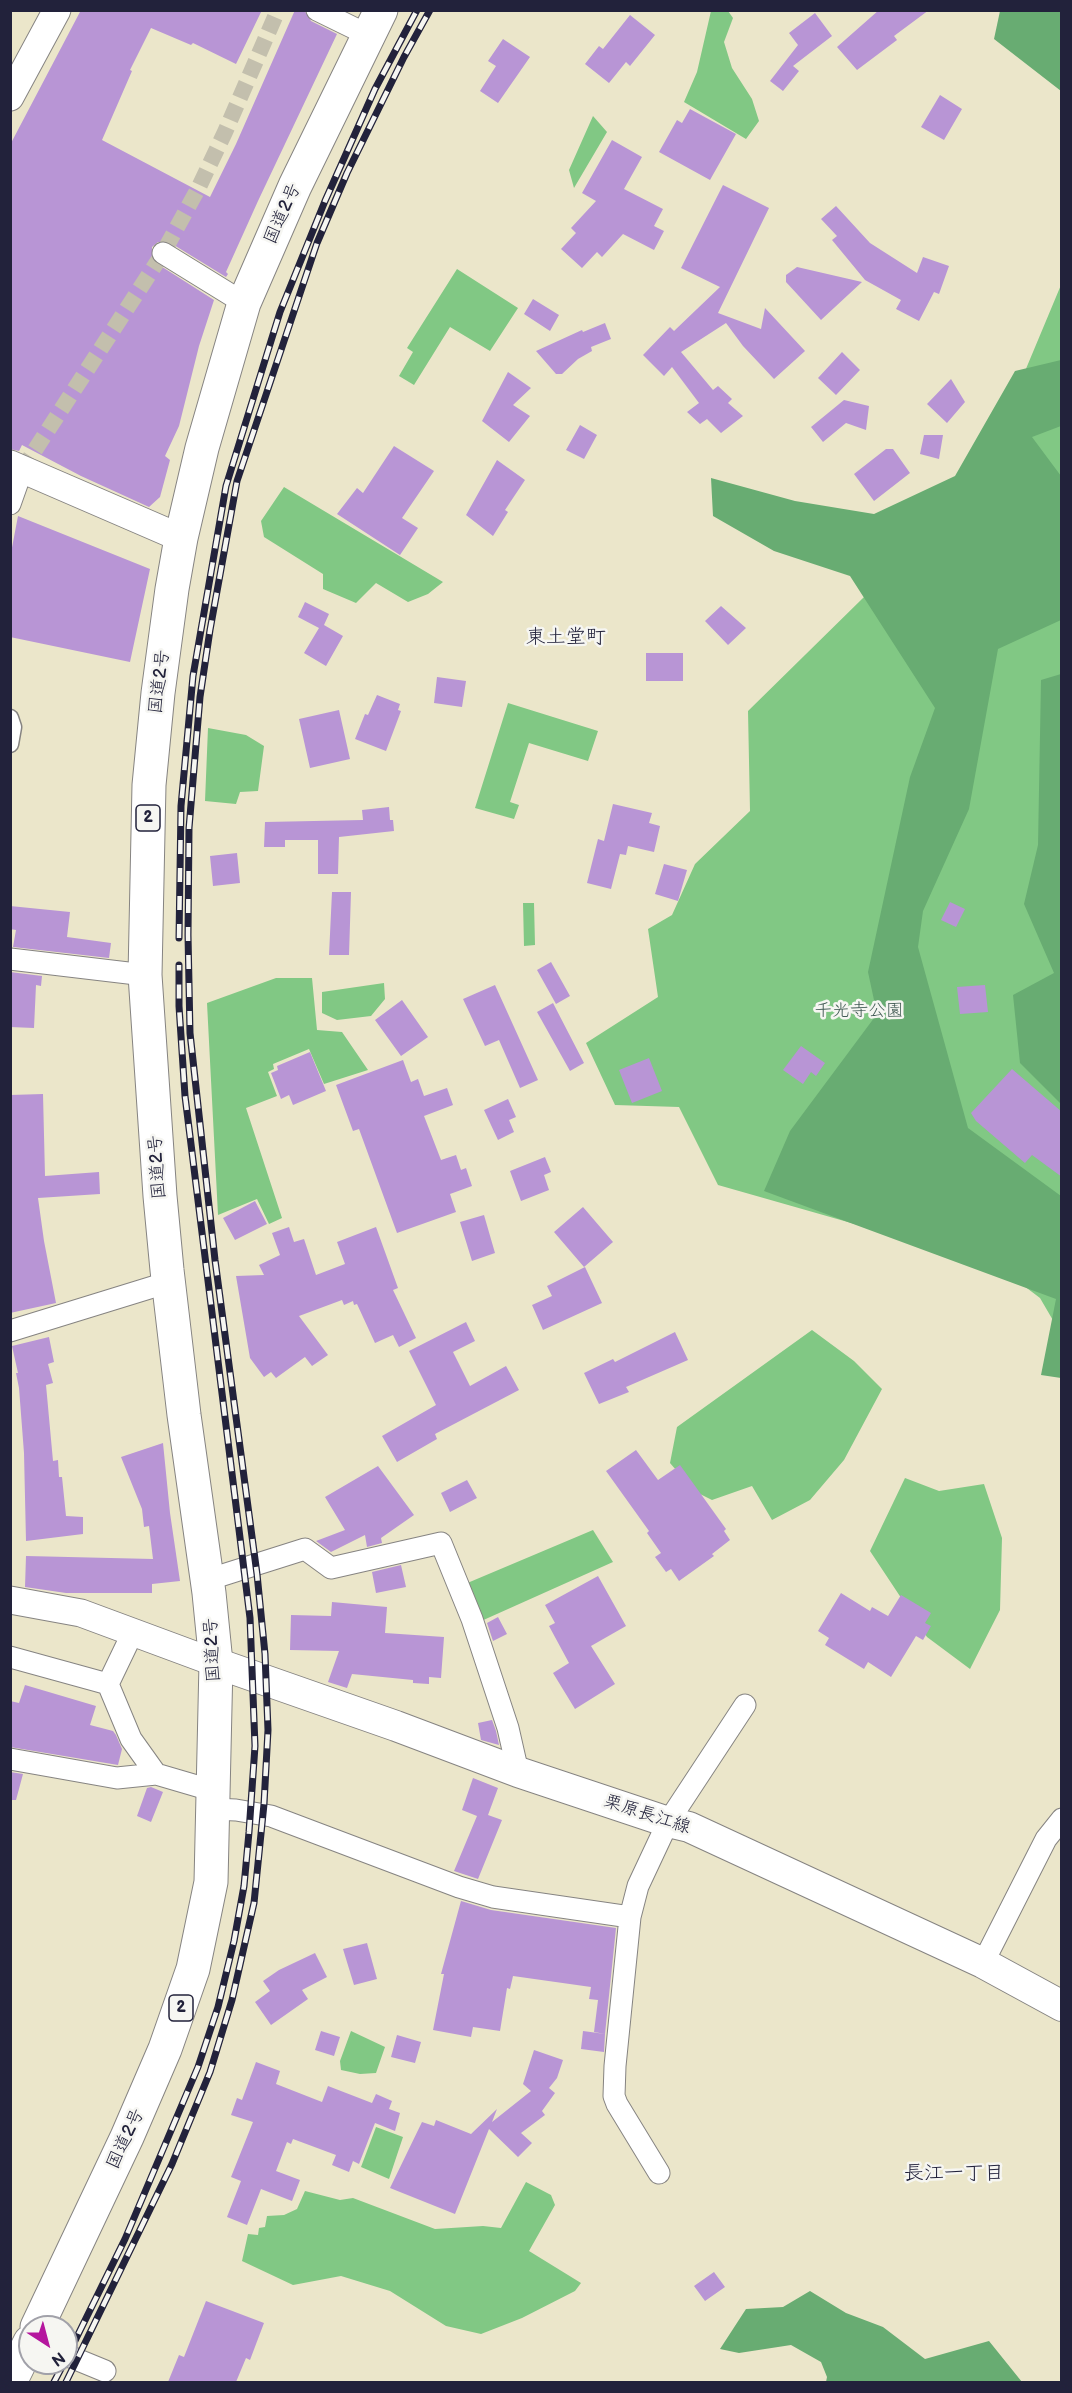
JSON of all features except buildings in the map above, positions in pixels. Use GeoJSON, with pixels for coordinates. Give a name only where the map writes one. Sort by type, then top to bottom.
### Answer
{"type":"FeatureCollection","features":[{"type":"Feature","properties":{"kind":"highway","name":"国道2号"},"geometry":{"type":"LineString","coordinates":[[43,2315],[127,2137],[179,2012],[196,1958],[211,1882],[216,1663],[184,1415],[160,1196],[145,975],[149,785],[158,693],[181,538],[202,448],[244,303],[295,186],[374,23]]}},
{"type":"Feature","properties":{"kind":"highway"},"geometry":{"type":"LineString","coordinates":[[10,2382],[18,2366]]}},
{"type":"Feature","properties":{"kind":"main road","name":"栗原長江線"},"geometry":{"type":"LineString","coordinates":[[216,1663],[396,1726],[518,1772],[689,1827],[983,1963],[1062,2006]]}},
{"type":"Feature","properties":{"kind":"street"},"geometry":{"type":"LineString","coordinates":[[10,96],[57,10]]}},
{"type":"Feature","properties":{"kind":"street"},"geometry":{"type":"LineString","coordinates":[[317,10],[374,23]]}},
{"type":"Feature","properties":{"kind":"street"},"geometry":{"type":"LineString","coordinates":[[163,253],[244,303]]}},
{"type":"Feature","properties":{"kind":"street"},"geometry":{"type":"LineString","coordinates":[[10,504],[16,467],[181,538]]}},
{"type":"Feature","properties":{"kind":"street"},"geometry":{"type":"LineString","coordinates":[[10,718],[13,727],[10,744]]}},
{"type":"Feature","properties":{"kind":"street"},"geometry":{"type":"LineString","coordinates":[[10,959],[145,975]]}},
{"type":"Feature","properties":{"kind":"street"},"geometry":{"type":"LineString","coordinates":[[10,1331],[169,1282]]}},
{"type":"Feature","properties":{"kind":"street"},"geometry":{"type":"LineString","coordinates":[[207,1580],[305,1549],[331,1568],[441,1543],[472,1619],[508,1728],[518,1772]]}},
{"type":"Feature","properties":{"kind":"street"},"geometry":{"type":"LineString","coordinates":[[10,1600],[81,1613],[216,1663]]}},
{"type":"Feature","properties":{"kind":"street"},"geometry":{"type":"LineString","coordinates":[[133,1632],[108,1684],[131,1739],[156,1774]]}},
{"type":"Feature","properties":{"kind":"street"},"geometry":{"type":"LineString","coordinates":[[10,1657],[108,1684]]}},
{"type":"Feature","properties":{"kind":"street"},"geometry":{"type":"LineString","coordinates":[[659,2174],[614,2096],[630,1917],[638,1886],[668,1822],[745,1705]]}},
{"type":"Feature","properties":{"kind":"street"},"geometry":{"type":"LineString","coordinates":[[10,1759],[117,1778],[156,1774],[236,1810],[271,1816],[459,1887],[493,1897],[630,1917]]}},
{"type":"Feature","properties":{"kind":"street"},"geometry":{"type":"LineString","coordinates":[[983,1963],[1046,1839],[1062,1819]]}},
{"type":"Feature","properties":{"kind":"street"},"geometry":{"type":"LineString","coordinates":[[78,2360],[105,2371]]}},
{"type":"Feature","properties":{"kind":"green space"},"geometry":{"type":"Polygon","coordinates":[[[711,11],[728,11],[733,18],[724,42],[732,68],[752,99],[759,121],[746,139],[684,102],[697,72],[711,11]]]}},
{"type":"Feature","properties":{"kind":"green space"},"geometry":{"type":"Polygon","coordinates":[[[1000,11],[1061,11],[1061,91],[994,39],[1000,11]]]}},
{"type":"Feature","properties":{"kind":"green space"},"geometry":{"type":"Polygon","coordinates":[[[593,116],[607,132],[574,188],[569,170],[593,116]]]}},
{"type":"Feature","properties":{"kind":"green space"},"geometry":{"type":"Polygon","coordinates":[[[457,269],[518,308],[490,351],[450,327],[414,385],[399,376],[413,352],[407,348],[457,269]]]}},
{"type":"Feature","properties":{"kind":"green space","name":"千光寺公園"},"geometry":{"type":"Polygon","coordinates":[[[1061,285],[1061,1334],[1040,1298],[995,1264],[718,1185],[679,1107],[615,1105],[586,1043],[658,997],[648,929],[672,915],[695,864],[750,811],[748,711],[977,486],[1061,285]]]}},
{"type":"Feature","properties":{"kind":"green space"},"geometry":{"type":"Polygon","coordinates":[[[1061,360],[1061,426],[1032,437],[1061,476],[1061,620],[998,649],[969,809],[923,911],[918,947],[968,1128],[1061,1196],[1061,1378],[1041,1375],[1056,1299],[764,1191],[790,1131],[877,1014],[868,972],[910,777],[935,708],[850,576],[774,551],[713,516],[711,478],[795,501],[874,514],[955,476],[1015,371],[1061,360]]]}},
{"type":"Feature","properties":{"kind":"green space"},"geometry":{"type":"Polygon","coordinates":[[[284,487],[443,582],[428,594],[408,602],[376,583],[356,603],[323,589],[323,574],[264,537],[261,521],[284,487]]]}},
{"type":"Feature","properties":{"kind":"green space"},"geometry":{"type":"Polygon","coordinates":[[[1062,674],[1061,1104],[1020,1063],[1013,995],[1054,973],[1024,904],[1038,845],[1041,680],[1062,674]]]}},
{"type":"Feature","properties":{"kind":"green space"},"geometry":{"type":"Polygon","coordinates":[[[508,703],[598,731],[588,761],[529,743],[510,802],[519,805],[514,819],[475,808],[508,703]]]}},
{"type":"Feature","properties":{"kind":"green space"},"geometry":{"type":"Polygon","coordinates":[[[208,728],[246,735],[264,746],[258,791],[240,792],[236,804],[205,801],[208,728]]]}},
{"type":"Feature","properties":{"kind":"green space"},"geometry":{"type":"Polygon","coordinates":[[[523,903],[534,903],[535,945],[524,946],[523,903]]]}},
{"type":"Feature","properties":{"kind":"green space"},"geometry":{"type":"Polygon","coordinates":[[[276,978],[312,978],[317,1030],[342,1032],[368,1070],[324,1084],[309,1049],[273,1064],[274,1069],[268,1072],[277,1096],[246,1108],[282,1218],[269,1224],[257,1199],[218,1215],[207,1003],[276,978]]]}},
{"type":"Feature","properties":{"kind":"green space"},"geometry":{"type":"Polygon","coordinates":[[[384,983],[385,999],[371,1016],[337,1020],[322,1013],[322,992],[384,983]]]}},
{"type":"Feature","properties":{"kind":"green space"},"geometry":{"type":"Polygon","coordinates":[[[812,1330],[854,1361],[882,1389],[844,1460],[810,1500],[772,1520],[752,1486],[712,1500],[694,1491],[670,1463],[677,1427],[812,1330]]]}},
{"type":"Feature","properties":{"kind":"green space"},"geometry":{"type":"Polygon","coordinates":[[[905,1478],[939,1491],[984,1484],[1002,1538],[1000,1610],[970,1669],[927,1637],[870,1551],[905,1478]]]}},
{"type":"Feature","properties":{"kind":"green space"},"geometry":{"type":"Polygon","coordinates":[[[593,1530],[613,1562],[479,1622],[465,1584],[593,1530]]]}},
{"type":"Feature","properties":{"kind":"green space"},"geometry":{"type":"Polygon","coordinates":[[[351,2031],[385,2047],[376,2073],[360,2074],[341,2070],[340,2061],[351,2031]]]}},
{"type":"Feature","properties":{"kind":"green space"},"geometry":{"type":"Polygon","coordinates":[[[376,2127],[403,2137],[389,2179],[361,2167],[376,2127]]]}},
{"type":"Feature","properties":{"kind":"green space"},"geometry":{"type":"Polygon","coordinates":[[[526,2182],[551,2195],[555,2205],[529,2251],[581,2283],[575,2291],[522,2318],[481,2334],[446,2326],[390,2291],[341,2276],[293,2285],[242,2261],[248,2234],[258,2235],[259,2228],[265,2227],[267,2216],[284,2215],[297,2209],[305,2191],[340,2200],[353,2198],[435,2229],[483,2226],[501,2228],[526,2182]]]}},
{"type":"Feature","properties":{"kind":"green space"},"geometry":{"type":"Polygon","coordinates":[[[810,2291],[846,2313],[883,2327],[925,2359],[989,2341],[1022,2382],[826,2382],[827,2377],[821,2362],[791,2345],[739,2353],[720,2349],[746,2309],[783,2307],[810,2291]]]}},
{"type":"Feature","properties":{"kind":"tunnel"},"geometry":{"type":"LineString","coordinates":[[22,470],[163,253],[199,187],[278,10]]}},
{"type":"Feature","properties":{"kind":"railway"},"geometry":{"type":"LineString","coordinates":[[179,938],[181,806],[193,676],[226,486],[280,312],[325,201],[375,89],[417,10]]}},
{"type":"Feature","properties":{"kind":"railway"},"geometry":{"type":"LineString","coordinates":[[66,2382],[172,2164],[210,2072],[232,2000],[254,1903],[264,1804],[268,1730],[265,1654],[257,1574],[215,1260],[190,1033],[189,828],[200,697],[210,630],[237,481],[317,243],[347,173],[404,57],[430,10]]}},
{"type":"Feature","properties":{"kind":"railway"},"geometry":{"type":"LineString","coordinates":[[78,2335],[125,2239],[198,2067],[218,2007],[234,1941],[244,1886],[249,1832],[255,1746],[250,1618],[185,1096],[179,1006],[179,965]]}},
{"type":"Feature","properties":{"kind":"railway"},"geometry":{"type":"LineString","coordinates":[[54,2382],[58,2375]]}},
{"type":"Feature","properties":{"kind":"district","name":"東土堂町"},"geometry":{"type":"Point","coordinates":[566,638]}},
{"type":"Feature","properties":{"kind":"district","name":"長江一丁目"},"geometry":{"type":"Point","coordinates":[954,2174]}}]}
